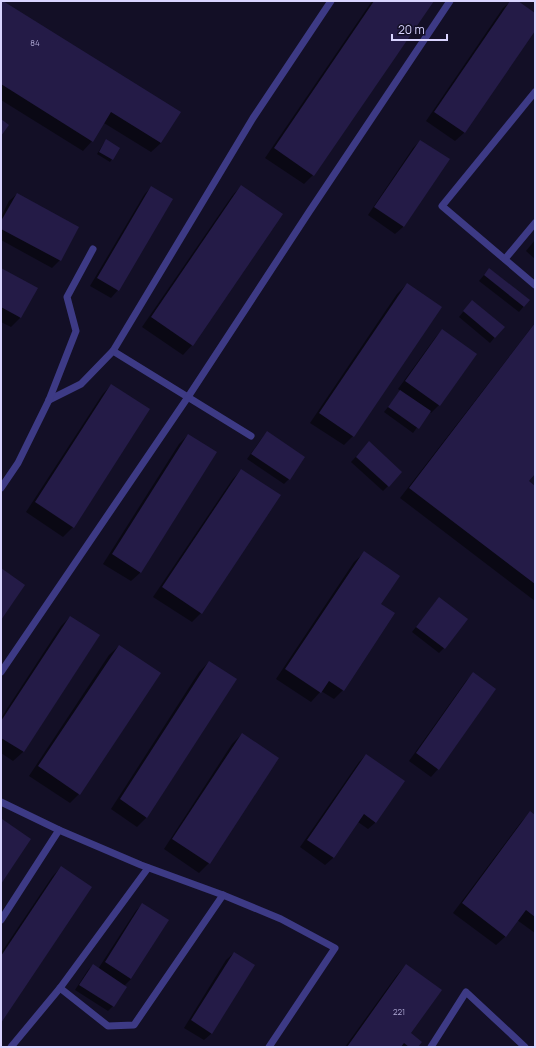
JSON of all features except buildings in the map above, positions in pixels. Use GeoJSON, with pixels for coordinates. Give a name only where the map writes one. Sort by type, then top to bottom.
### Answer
{"type":"FeatureCollection","features":[{"type":"Feature","properties":{"kind":"lane"},"geometry":{"type":"LineString","coordinates":[[49,400],[81,384],[113,351],[253,118],[331,1]]}},
{"type":"Feature","properties":{"kind":"lane"},"geometry":{"type":"LineString","coordinates":[[1,672],[188,397],[450,1]]}},
{"type":"Feature","properties":{"kind":"lane"},"geometry":{"type":"LineString","coordinates":[[535,92],[442,206],[535,285]]}},
{"type":"Feature","properties":{"kind":"lane"},"geometry":{"type":"LineString","coordinates":[[505,259],[535,223]]}},
{"type":"Feature","properties":{"kind":"lane"},"geometry":{"type":"LineString","coordinates":[[1,488],[18,463],[49,400],[76,331],[68,296],[93,249]]}},
{"type":"Feature","properties":{"kind":"lane"},"geometry":{"type":"LineString","coordinates":[[113,351],[251,436]]}},
{"type":"Feature","properties":{"kind":"lane"},"geometry":{"type":"LineString","coordinates":[[1,802],[59,830],[148,868],[223,895],[281,919],[335,948],[269,1047]]}},
{"type":"Feature","properties":{"kind":"lane"},"geometry":{"type":"LineString","coordinates":[[1,920],[59,830]]}},
{"type":"Feature","properties":{"kind":"lane"},"geometry":{"type":"LineString","coordinates":[[11,1047],[60,988],[148,868]]}},
{"type":"Feature","properties":{"kind":"lane"},"geometry":{"type":"LineString","coordinates":[[60,988],[108,1026],[134,1025],[223,895]]}},
{"type":"Feature","properties":{"kind":"lane"},"geometry":{"type":"LineString","coordinates":[[431,1047],[466,992],[525,1047]]}}]}
